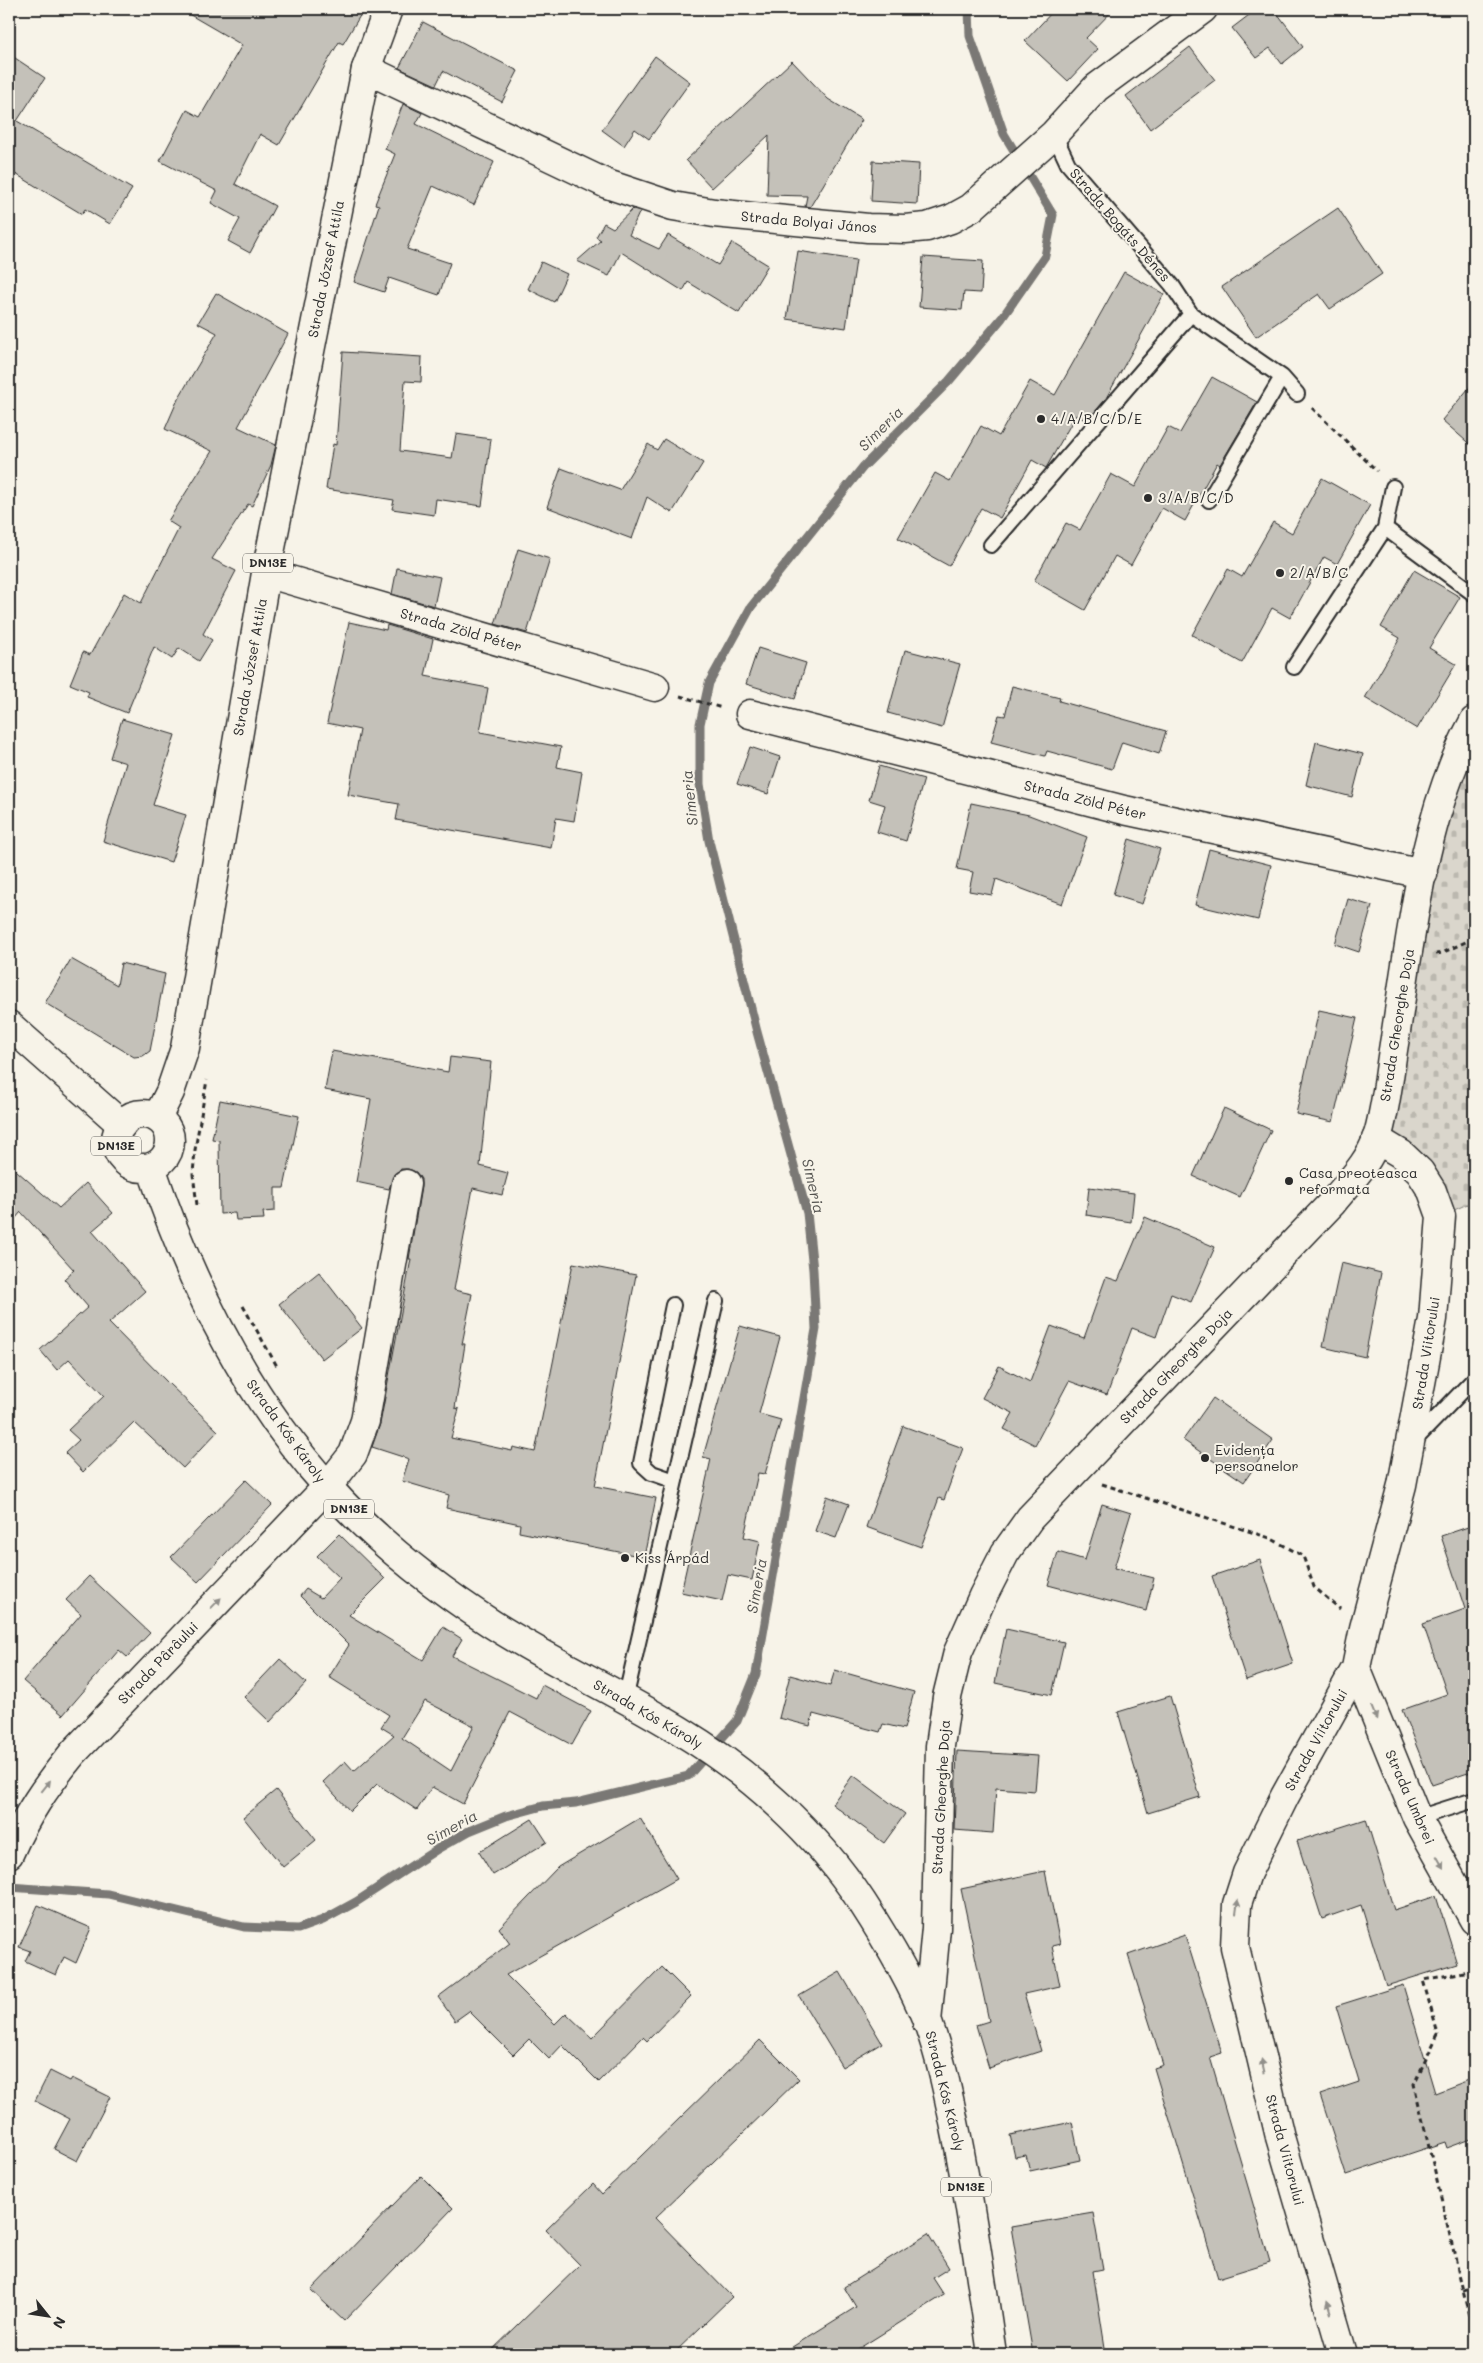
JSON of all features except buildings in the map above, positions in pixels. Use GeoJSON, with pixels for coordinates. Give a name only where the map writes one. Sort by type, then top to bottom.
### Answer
{"type":"FeatureCollection","features":[{"type":"Feature","properties":{"kind":"street","name":"Strada József Attila"},"geometry":{"type":"LineString","coordinates":[[157,1118],[170,1092],[185,1048],[266,573],[366,69],[388,9]]}},
{"type":"Feature","properties":{"kind":"street","name":"Strada Bolyai János"},"geometry":{"type":"LineString","coordinates":[[366,69],[607,184],[673,206],[714,213],[858,228],[905,229],[927,227],[951,219],[971,208],[1054,134],[1096,88],[1203,9]]}},
{"type":"Feature","properties":{"kind":"street","name":"Strada Zöld Péter"},"geometry":{"type":"LineString","coordinates":[[266,573],[655,687]]}},
{"type":"Feature","properties":{"kind":"street","name":"Strada Zöld Péter"},"geometry":{"type":"LineString","coordinates":[[738,712],[1124,810],[1423,874]]}},
{"type":"Feature","properties":{"kind":"street","name":"Strada Gheorghe Doja"},"geometry":{"type":"LineString","coordinates":[[927,2022],[936,1928],[940,1746],[949,1688],[958,1652],[1005,1553],[1030,1518],[1070,1474],[1332,1203],[1366,1161],[1376,1139],[1408,952],[1438,806],[1447,778],[1474,720]]}},
{"type":"Feature","properties":{"kind":"street"},"geometry":{"type":"LineString","coordinates":[[9,1025],[122,1124]]}},
{"type":"Feature","properties":{"kind":"street","name":"DN13E"},"geometry":{"type":"LineString","coordinates":[[149,1115],[157,1118],[167,1130],[170,1145],[163,1159],[151,1167],[134,1167],[120,1157],[116,1141],[122,1124],[134,1116],[149,1115]]}},
{"type":"Feature","properties":{"kind":"street","name":"Strada Viitorului"},"geometry":{"type":"LineString","coordinates":[[1343,2354],[1280,2137],[1235,1947],[1237,1904],[1251,1865],[1284,1796],[1356,1668],[1364,1628],[1411,1443],[1433,1319],[1440,1216],[1432,1192],[1420,1172],[1402,1154],[1376,1139]]}},
{"type":"Feature","properties":{"kind":"street","name":"Strada Kós Károly"},"geometry":{"type":"LineString","coordinates":[[151,1167],[184,1254],[214,1320],[241,1368],[282,1430],[327,1487],[376,1537],[444,1591],[499,1628],[679,1729],[730,1764],[771,1798],[832,1862],[861,1901],[894,1956],[927,2022],[951,2107],[963,2168],[992,2354]]}},
{"type":"Feature","properties":{"kind":"street","name":"Strada Pârâului"},"geometry":{"type":"LineString","coordinates":[[9,1854],[20,1828],[41,1792],[73,1753],[327,1487],[353,1454],[365,1421],[406,1184]]}},
{"type":"Feature","properties":{"kind":"street","name":"Strada Umbrei"},"geometry":{"type":"LineString","coordinates":[[1356,1668],[1417,1818],[1474,1920]]}},
{"type":"Feature","properties":{"kind":"lane","name":"Strada Bogáts Dénes"},"geometry":{"type":"LineString","coordinates":[[1054,134],[1068,164],[1172,285],[1191,314],[1282,377],[1297,394]]}},
{"type":"Feature","properties":{"kind":"lane"},"geometry":{"type":"LineString","coordinates":[[990,545],[1191,314]]}},
{"type":"Feature","properties":{"kind":"lane"},"geometry":{"type":"LineString","coordinates":[[1209,500],[1282,377]]}},
{"type":"Feature","properties":{"kind":"lane"},"geometry":{"type":"LineString","coordinates":[[1294,667],[1385,528],[1393,486]]}},
{"type":"Feature","properties":{"kind":"lane"},"geometry":{"type":"LineString","coordinates":[[1385,528],[1474,594]]}},
{"type":"Feature","properties":{"kind":"lane"},"geometry":{"type":"LineString","coordinates":[[625,1700],[716,1301]]}},
{"type":"Feature","properties":{"kind":"lane"},"geometry":{"type":"LineString","coordinates":[[673,1305],[641,1463],[652,1474],[675,1482]]}},
{"type":"Feature","properties":{"kind":"lane"},"geometry":{"type":"LineString","coordinates":[[1411,1443],[1474,1379]]}},
{"type":"Feature","properties":{"kind":"lane"},"geometry":{"type":"LineString","coordinates":[[1417,1818],[1474,1800]]}},
{"type":"Feature","properties":{"kind":"path"},"geometry":{"type":"LineString","coordinates":[[1297,394],[1393,486]]}},
{"type":"Feature","properties":{"kind":"path"},"geometry":{"type":"LineString","coordinates":[[688,699],[738,712]]}},
{"type":"Feature","properties":{"kind":"path"},"geometry":{"type":"LineString","coordinates":[[1408,952],[1442,953],[1474,938]]}},
{"type":"Feature","properties":{"kind":"path"},"geometry":{"type":"LineString","coordinates":[[198,1206],[194,1174],[195,1150],[208,1071]]}},
{"type":"Feature","properties":{"kind":"path"},"geometry":{"type":"LineString","coordinates":[[240,1300],[281,1374]]}},
{"type":"Feature","properties":{"kind":"path"},"geometry":{"type":"LineString","coordinates":[[1070,1474],[1270,1538],[1303,1556],[1314,1587],[1364,1628]]}},
{"type":"Feature","properties":{"kind":"path"},"geometry":{"type":"LineString","coordinates":[[1474,1970],[1423,1980],[1438,2034],[1414,2084],[1474,2337]]}},
{"type":"Feature","properties":{"kind":"path"},"geometry":{"type":"LineString","coordinates":[[1463,2291],[1474,2288]]}},
{"type":"Feature","properties":{"kind":"green space"},"geometry":{"type":"Polygon","coordinates":[[[1474,721],[1474,1201],[1441,1216],[1401,1154],[1383,1111],[1408,952],[1474,721]]]}},
{"type":"Feature","properties":{"kind":"waterway","name":"Simeria"},"geometry":{"type":"LineString","coordinates":[[9,1887],[108,1894],[244,1927],[298,1929],[323,1920],[356,1902],[439,1848],[469,1831],[506,1816],[543,1806],[576,1803],[688,1776],[737,1721],[756,1674],[816,1329],[813,1270],[807,1213],[757,1032],[709,841],[700,784],[700,724],[709,683],[751,607],[863,467],[949,381],[1002,318],[1045,256],[1053,215],[1004,134],[970,36],[969,9]]}},
{"type":"Feature","properties":{"kind":"place","name":"4/A/B/C/D/E"},"geometry":{"type":"Point","coordinates":[1041,419]}},
{"type":"Feature","properties":{"kind":"place","name":"3/A/B/C/D"},"geometry":{"type":"Point","coordinates":[1148,498]}},
{"type":"Feature","properties":{"kind":"place","name":"2/A/B/C"},"geometry":{"type":"Point","coordinates":[1280,573]}},
{"type":"Feature","properties":{"kind":"place","name":"Casa preoteasca reformata"},"geometry":{"type":"Point","coordinates":[1289,1181]}},
{"type":"Feature","properties":{"kind":"place","name":"Evidența persoanelor"},"geometry":{"type":"Point","coordinates":[1205,1458]}},
{"type":"Feature","properties":{"kind":"place","name":"Kiss Árpád"},"geometry":{"type":"Point","coordinates":[625,1558]}}]}
